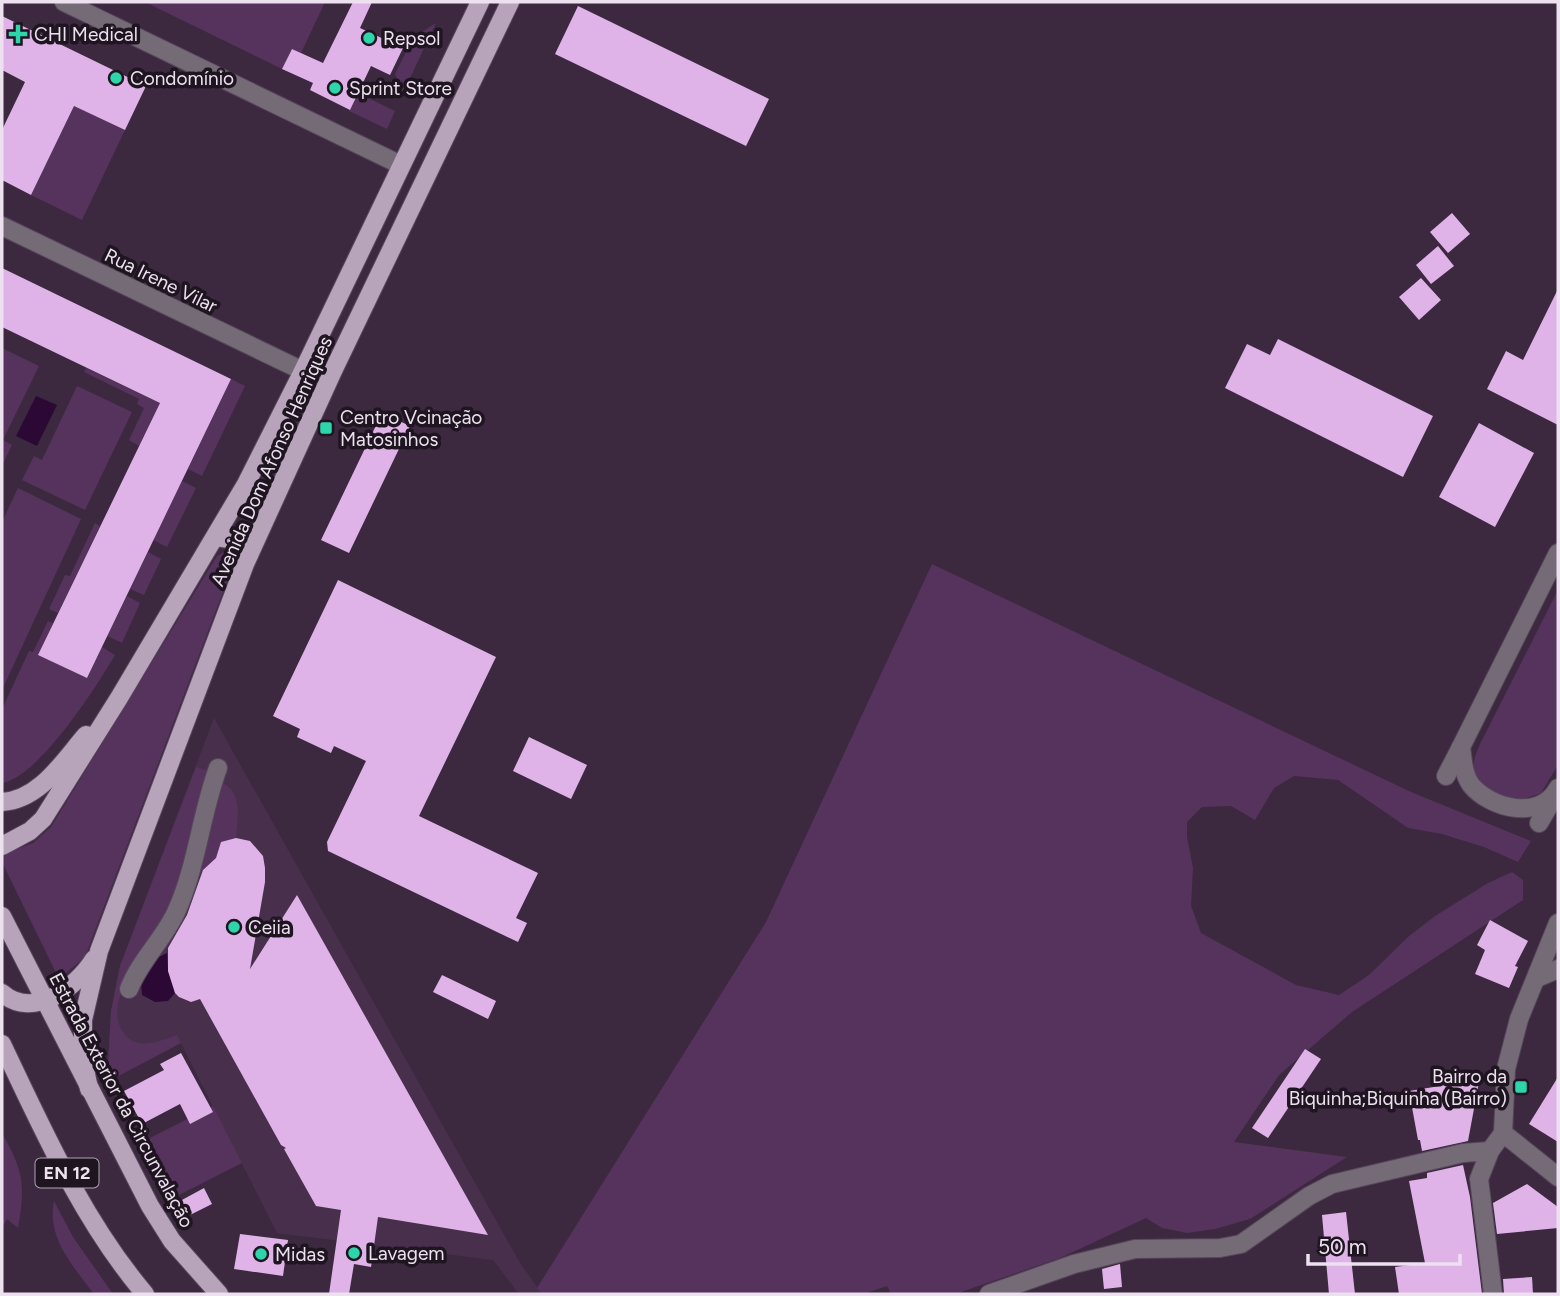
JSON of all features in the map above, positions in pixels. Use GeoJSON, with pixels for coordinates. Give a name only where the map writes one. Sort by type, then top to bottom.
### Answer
{"type":"FeatureCollection","features":[{"type":"Feature","properties":{"kind":"main road","name":"Avenida Dom Afonso Henriques"},"geometry":{"type":"LineString","coordinates":[[2,846],[30,831],[43,819],[216,537],[303,371],[480,2]]}},
{"type":"Feature","properties":{"kind":"main road","name":"Avenida Dom Afonso Henriques"},"geometry":{"type":"LineString","coordinates":[[99,951],[249,555],[274,497],[510,2]]}},
{"type":"Feature","properties":{"kind":"main road"},"geometry":{"type":"LineString","coordinates":[[246,484],[274,497]]}},
{"type":"Feature","properties":{"kind":"main road"},"geometry":{"type":"LineString","coordinates":[[216,537],[236,540],[249,555]]}},
{"type":"Feature","properties":{"kind":"main road"},"geometry":{"type":"LineString","coordinates":[[2,802],[19,799],[38,788],[119,698]]}},
{"type":"Feature","properties":{"kind":"main road","name":"Estrada Exterior da Circunvalação"},"geometry":{"type":"LineString","coordinates":[[2,916],[150,1206],[172,1241],[219,1294]]}},
{"type":"Feature","properties":{"kind":"main road"},"geometry":{"type":"LineString","coordinates":[[2,993],[12,1002],[21,1004],[44,1000],[69,988],[99,951]]}},
{"type":"Feature","properties":{"kind":"main road"},"geometry":{"type":"LineString","coordinates":[[89,1089],[83,1059],[83,1020],[99,951]]}},
{"type":"Feature","properties":{"kind":"main road","name":"EN 12"},"geometry":{"type":"LineString","coordinates":[[2,1044],[91,1220],[120,1265],[145,1294]]}},
{"type":"Feature","properties":{"kind":"street"},"geometry":{"type":"LineString","coordinates":[[64,2],[401,165]]}},
{"type":"Feature","properties":{"kind":"street","name":"Rua Irene Vilar"},"geometry":{"type":"LineString","coordinates":[[2,226],[303,371]]}},
{"type":"Feature","properties":{"kind":"street"},"geometry":{"type":"LineString","coordinates":[[1446,776],[1558,553]]}},
{"type":"Feature","properties":{"kind":"street"},"geometry":{"type":"LineString","coordinates":[[1461,747],[1467,778],[1477,790],[1498,805],[1525,809],[1556,792]]}},
{"type":"Feature","properties":{"kind":"street"},"geometry":{"type":"LineString","coordinates":[[129,989],[134,977],[177,912],[190,873],[207,798],[218,768]]}},
{"type":"Feature","properties":{"kind":"street"},"geometry":{"type":"LineString","coordinates":[[1539,823],[1556,792]]}},
{"type":"Feature","properties":{"kind":"street"},"geometry":{"type":"LineString","coordinates":[[1493,1294],[1479,1179],[1490,1151],[1503,1133],[1506,1069],[1519,1019],[1558,923]]}},
{"type":"Feature","properties":{"kind":"street"},"geometry":{"type":"LineString","coordinates":[[1537,978],[1558,969]]}},
{"type":"Feature","properties":{"kind":"street"},"geometry":{"type":"LineString","coordinates":[[1503,1133],[1558,1177]]}},
{"type":"Feature","properties":{"kind":"street"},"geometry":{"type":"LineString","coordinates":[[989,1294],[1074,1264],[1135,1248],[1220,1248],[1241,1244],[1309,1196],[1332,1184],[1463,1153],[1490,1151]]}},
{"type":"Feature","properties":{"kind":"shaded area"},"geometry":{"type":"Polygon","coordinates":[[[145,2],[325,2],[301,53],[292,49],[282,69],[145,2]]]}},
{"type":"Feature","properties":{"kind":"shaded area"},"geometry":{"type":"Polygon","coordinates":[[[436,23],[403,93],[395,74],[413,38],[436,23]]]}},
{"type":"Feature","properties":{"kind":"shaded area"},"geometry":{"type":"Polygon","coordinates":[[[358,93],[395,111],[387,129],[349,111],[358,93]]]}},
{"type":"Feature","properties":{"kind":"shaded area"},"geometry":{"type":"Polygon","coordinates":[[[74,106],[125,130],[82,220],[31,195],[74,106]]]}},
{"type":"Feature","properties":{"kind":"shaded area"},"geometry":{"type":"Polygon","coordinates":[[[2,348],[39,366],[3,440],[12,445],[2,466],[2,348]]]}},
{"type":"Feature","properties":{"kind":"shaded area"},"geometry":{"type":"Polygon","coordinates":[[[86,368],[160,403],[139,446],[129,440],[144,408],[137,404],[139,399],[84,372],[86,368]]]}},
{"type":"Feature","properties":{"kind":"shaded area"},"geometry":{"type":"Polygon","coordinates":[[[231,379],[245,386],[202,476],[188,469],[231,379]]]}},
{"type":"Feature","properties":{"kind":"shaded area"},"geometry":{"type":"Polygon","coordinates":[[[77,386],[132,412],[85,510],[22,480],[34,456],[42,460],[77,386]]]}},
{"type":"Feature","properties":{"kind":"shaded area"},"geometry":{"type":"Polygon","coordinates":[[[36,396],[57,405],[37,446],[16,436],[36,396]]]}},
{"type":"Feature","properties":{"kind":"shaded area"},"geometry":{"type":"Polygon","coordinates":[[[182,481],[196,488],[167,547],[153,540],[182,481]]]}},
{"type":"Feature","properties":{"kind":"shaded area"},"geometry":{"type":"Polygon","coordinates":[[[18,488],[81,519],[2,690],[2,522],[18,488]]]}},
{"type":"Feature","properties":{"kind":"shaded area"},"geometry":{"type":"Polygon","coordinates":[[[95,523],[100,526],[58,613],[49,609],[65,575],[70,576],[95,523]]]}},
{"type":"Feature","properties":{"kind":"shaded area"},"geometry":{"type":"Polygon","coordinates":[[[226,551],[235,560],[85,957],[59,979],[2,862],[2,854],[33,843],[51,827],[217,556],[226,551]]]}},
{"type":"Feature","properties":{"kind":"shaded area"},"geometry":{"type":"Polygon","coordinates":[[[148,552],[161,559],[144,595],[130,589],[148,552]]]}},
{"type":"Feature","properties":{"kind":"shaded area"},"geometry":{"type":"Polygon","coordinates":[[[932,564],[1411,792],[1531,841],[1518,862],[1484,847],[1442,834],[1408,828],[1338,780],[1294,776],[1274,788],[1255,820],[1231,806],[1202,807],[1187,822],[1193,868],[1191,906],[1201,933],[1296,985],[1339,995],[1369,975],[1409,936],[1435,916],[1488,883],[1512,872],[1523,880],[1523,900],[1352,1012],[1279,1075],[1234,1142],[1347,1157],[1250,1219],[1215,1229],[1187,1233],[1162,1228],[1146,1218],[1060,1258],[955,1294],[891,1294],[887,1286],[863,1294],[542,1294],[537,1288],[766,922],[932,564]]]}},
{"type":"Feature","properties":{"kind":"shaded area"},"geometry":{"type":"Polygon","coordinates":[[[1558,590],[1558,765],[1541,793],[1518,801],[1488,788],[1477,776],[1474,761],[1480,744],[1558,590]]]}},
{"type":"Feature","properties":{"kind":"shaded area"},"geometry":{"type":"Polygon","coordinates":[[[127,596],[140,603],[122,643],[107,636],[127,596]]]}},
{"type":"Feature","properties":{"kind":"shaded area"},"geometry":{"type":"Polygon","coordinates":[[[48,621],[53,623],[39,655],[87,678],[102,647],[115,655],[81,708],[49,748],[16,777],[2,783],[2,709],[29,651],[33,652],[48,621]]]}},
{"type":"Feature","properties":{"kind":"shaded area"},"geometry":{"type":"Polygon","coordinates":[[[214,718],[520,1263],[542,1294],[519,1294],[493,1260],[277,1233],[181,1043],[107,1082],[111,1011],[120,966],[214,718]]]}},
{"type":"Feature","properties":{"kind":"shaded area"},"geometry":{"type":"Polygon","coordinates":[[[196,767],[208,771],[179,881],[167,910],[125,983],[117,1018],[123,1032],[135,1042],[148,1043],[177,1035],[181,1043],[107,1082],[111,1011],[120,966],[196,767]]]}},
{"type":"Feature","properties":{"kind":"shaded area"},"geometry":{"type":"Polygon","coordinates":[[[221,782],[233,792],[238,806],[236,838],[221,843],[216,858],[196,878],[221,782]]]}},
{"type":"Feature","properties":{"kind":"shaded area"},"geometry":{"type":"Polygon","coordinates":[[[167,953],[168,971],[175,993],[168,1001],[155,1002],[142,995],[141,982],[155,959],[167,953]]]}},
{"type":"Feature","properties":{"kind":"shaded area"},"geometry":{"type":"Polygon","coordinates":[[[213,1106],[242,1163],[167,1201],[138,1144],[213,1106]]]}},
{"type":"Feature","properties":{"kind":"shaded area"},"geometry":{"type":"Polygon","coordinates":[[[2,1133],[21,1178],[22,1200],[18,1228],[7,1219],[2,1228],[2,1133]]]}},
{"type":"Feature","properties":{"kind":"shaded area"},"geometry":{"type":"Polygon","coordinates":[[[54,1201],[73,1237],[113,1294],[94,1294],[70,1262],[54,1227],[54,1201]]]}},
{"type":"Feature","properties":{"kind":"building"},"geometry":{"type":"Polygon","coordinates":[[[353,2],[372,2],[360,28],[403,48],[390,75],[371,66],[350,110],[310,90],[313,83],[282,69],[292,49],[323,63],[353,2]]]}},
{"type":"Feature","properties":{"kind":"building"},"geometry":{"type":"Polygon","coordinates":[[[578,6],[769,99],[746,146],[555,54],[578,6]]]}},
{"type":"Feature","properties":{"kind":"building"},"geometry":{"type":"Polygon","coordinates":[[[2,16],[146,86],[125,130],[74,106],[31,195],[2,180],[2,130],[25,82],[2,70],[2,16]]]}},
{"type":"Feature","properties":{"kind":"building"},"geometry":{"type":"Polygon","coordinates":[[[1452,213],[1470,234],[1448,253],[1430,232],[1452,213]]]}},
{"type":"Feature","properties":{"kind":"building"},"geometry":{"type":"Polygon","coordinates":[[[1438,246],[1454,266],[1431,284],[1416,265],[1438,246]]]}},
{"type":"Feature","properties":{"kind":"building"},"geometry":{"type":"Polygon","coordinates":[[[2,268],[231,379],[87,678],[38,655],[160,403],[2,327],[2,268]]]}},
{"type":"Feature","properties":{"kind":"building"},"geometry":{"type":"Polygon","coordinates":[[[1421,278],[1441,300],[1419,320],[1399,297],[1421,278]]]}},
{"type":"Feature","properties":{"kind":"building"},"geometry":{"type":"Polygon","coordinates":[[[1558,289],[1558,425],[1487,389],[1506,351],[1523,360],[1558,289]]]}},
{"type":"Feature","properties":{"kind":"building"},"geometry":{"type":"Polygon","coordinates":[[[1278,339],[1433,416],[1403,477],[1225,388],[1247,344],[1270,355],[1278,339]]]}},
{"type":"Feature","properties":{"kind":"building"},"geometry":{"type":"Polygon","coordinates":[[[382,413],[410,426],[349,553],[321,540],[382,413]]]}},
{"type":"Feature","properties":{"kind":"building"},"geometry":{"type":"Polygon","coordinates":[[[1479,423],[1534,453],[1495,527],[1439,497],[1479,423]]]}},
{"type":"Feature","properties":{"kind":"building"},"geometry":{"type":"Polygon","coordinates":[[[338,580],[496,657],[419,816],[538,873],[516,918],[527,923],[518,942],[328,851],[327,842],[366,761],[334,746],[331,753],[297,737],[300,729],[273,716],[338,580]]]}},
{"type":"Feature","properties":{"kind":"building"},"geometry":{"type":"Polygon","coordinates":[[[529,737],[587,765],[571,799],[513,771],[529,737]]]}},
{"type":"Feature","properties":{"kind":"building"},"geometry":{"type":"Polygon","coordinates":[[[236,838],[250,841],[263,856],[265,868],[250,969],[297,895],[488,1235],[378,1217],[371,1267],[354,1264],[349,1294],[329,1294],[341,1210],[316,1206],[284,1149],[286,1148],[281,1145],[200,999],[191,1002],[179,997],[175,993],[168,971],[168,948],[187,915],[203,870],[216,858],[221,842],[236,838]]]}},
{"type":"Feature","properties":{"kind":"building"},"geometry":{"type":"Polygon","coordinates":[[[1490,920],[1528,941],[1515,966],[1518,967],[1509,988],[1475,974],[1485,950],[1477,945],[1490,920]]]}},
{"type":"Feature","properties":{"kind":"building"},"geometry":{"type":"Polygon","coordinates":[[[442,975],[496,1001],[488,1019],[433,992],[442,975]]]}},
{"type":"Feature","properties":{"kind":"building"},"geometry":{"type":"Polygon","coordinates":[[[1305,1049],[1321,1059],[1268,1138],[1252,1128],[1305,1049]]]}},
{"type":"Feature","properties":{"kind":"building"},"geometry":{"type":"Polygon","coordinates":[[[181,1053],[213,1112],[190,1124],[180,1104],[142,1124],[124,1091],[164,1070],[160,1064],[181,1053]]]}},
{"type":"Feature","properties":{"kind":"building"},"geometry":{"type":"Polygon","coordinates":[[[1481,1071],[1468,1141],[1422,1151],[1409,1091],[1440,1086],[1438,1078],[1481,1071]]]}},
{"type":"Feature","properties":{"kind":"building"},"geometry":{"type":"Polygon","coordinates":[[[1558,1077],[1558,1142],[1529,1124],[1558,1077]]]}},
{"type":"Feature","properties":{"kind":"building"},"geometry":{"type":"Polygon","coordinates":[[[1463,1165],[1470,1197],[1482,1294],[1399,1294],[1395,1267],[1425,1263],[1409,1181],[1427,1178],[1427,1173],[1463,1165]]]}},
{"type":"Feature","properties":{"kind":"building"},"geometry":{"type":"Polygon","coordinates":[[[1527,1184],[1558,1207],[1558,1228],[1497,1234],[1493,1203],[1527,1184]]]}},
{"type":"Feature","properties":{"kind":"building"},"geometry":{"type":"Polygon","coordinates":[[[204,1188],[212,1204],[176,1222],[169,1207],[204,1188]]]}},
{"type":"Feature","properties":{"kind":"building"},"geometry":{"type":"Polygon","coordinates":[[[1346,1212],[1355,1294],[1329,1294],[1322,1215],[1346,1212]]]}},
{"type":"Feature","properties":{"kind":"building","name":"Midas"},"geometry":{"type":"Polygon","coordinates":[[[240,1234],[288,1240],[283,1276],[234,1269],[240,1234]]]}},
{"type":"Feature","properties":{"kind":"building"},"geometry":{"type":"Polygon","coordinates":[[[1120,1264],[1122,1287],[1104,1289],[1102,1269],[1120,1264]]]}},
{"type":"Feature","properties":{"kind":"building"},"geometry":{"type":"Polygon","coordinates":[[[1532,1277],[1533,1294],[1504,1294],[1503,1279],[1532,1277]]]}},
{"type":"Feature","properties":{"kind":"place","name":"CHI Medical"},"geometry":{"type":"Point","coordinates":[18,34]}},
{"type":"Feature","properties":{"kind":"place","name":"Repsol"},"geometry":{"type":"Point","coordinates":[369,38]}},
{"type":"Feature","properties":{"kind":"place","name":"Condomínio"},"geometry":{"type":"Point","coordinates":[116,78]}},
{"type":"Feature","properties":{"kind":"place","name":"Sprint Store"},"geometry":{"type":"Point","coordinates":[335,88]}},
{"type":"Feature","properties":{"kind":"place","name":"Centro Vcinação Matosinhos"},"geometry":{"type":"Point","coordinates":[326,428]}},
{"type":"Feature","properties":{"kind":"place","name":"Ceiia"},"geometry":{"type":"Point","coordinates":[234,927]}},
{"type":"Feature","properties":{"kind":"place","name":"Bairro da Biquinha;Biquinha (Bairro)"},"geometry":{"type":"Point","coordinates":[1521,1087]}},
{"type":"Feature","properties":{"kind":"place","name":"Lavagem"},"geometry":{"type":"Point","coordinates":[354,1253]}},
{"type":"Feature","properties":{"kind":"place","name":"Midas"},"geometry":{"type":"Point","coordinates":[261,1254]}}]}
